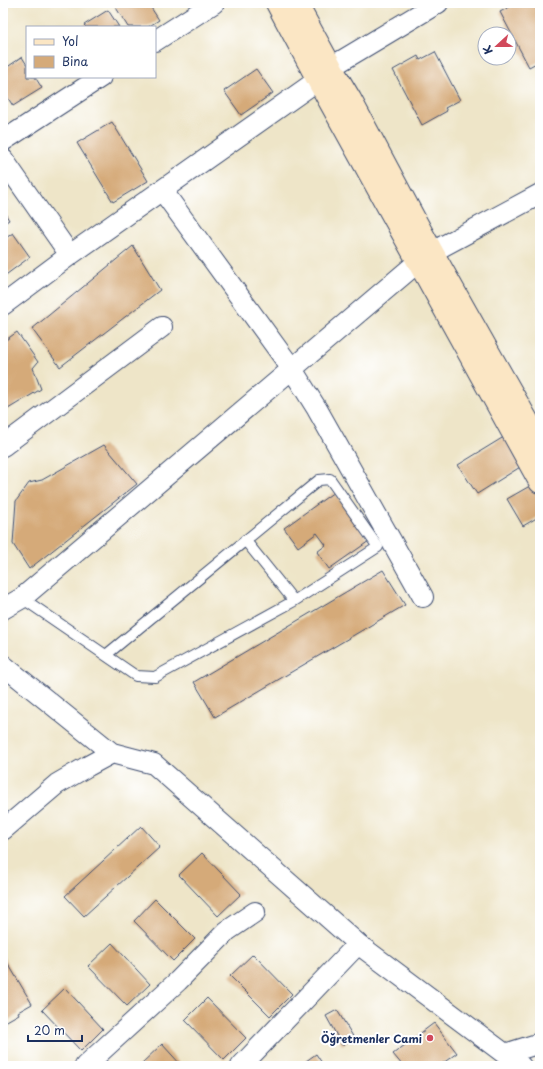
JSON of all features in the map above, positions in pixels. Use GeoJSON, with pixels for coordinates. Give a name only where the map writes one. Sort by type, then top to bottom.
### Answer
{"type":"FeatureCollection","features":[{"type":"Feature","properties":{"kind":"main road"},"geometry":{"type":"LineString","coordinates":[[278,3],[324,74],[425,257],[540,482]]}},
{"type":"Feature","properties":{"kind":"main road"},"geometry":{"type":"LineString","coordinates":[[296,3],[324,74]]}},
{"type":"Feature","properties":{"kind":"main road"},"geometry":{"type":"LineString","coordinates":[[425,257],[540,443]]}},
{"type":"Feature","properties":{"kind":"street"},"geometry":{"type":"LineString","coordinates":[[156,41],[214,3]]}},
{"type":"Feature","properties":{"kind":"street"},"geometry":{"type":"LineString","coordinates":[[3,305],[70,255],[324,74],[438,3]]}},
{"type":"Feature","properties":{"kind":"street"},"geometry":{"type":"LineString","coordinates":[[3,141],[99,78]]}},
{"type":"Feature","properties":{"kind":"street"},"geometry":{"type":"LineString","coordinates":[[3,159],[70,255]]}},
{"type":"Feature","properties":{"kind":"street"},"geometry":{"type":"LineString","coordinates":[[162,190],[292,369],[317,409],[423,597]]}},
{"type":"Feature","properties":{"kind":"street"},"geometry":{"type":"LineString","coordinates":[[3,609],[22,598],[425,257],[540,194]]}},
{"type":"Feature","properties":{"kind":"street"},"geometry":{"type":"LineString","coordinates":[[3,446],[162,328]]}},
{"type":"Feature","properties":{"kind":"street"},"geometry":{"type":"LineString","coordinates":[[3,665],[112,753],[154,764],[358,944],[521,1066]]}},
{"type":"Feature","properties":{"kind":"street"},"geometry":{"type":"LineString","coordinates":[[3,830],[57,784],[112,753]]}},
{"type":"Feature","properties":{"kind":"street"},"geometry":{"type":"LineString","coordinates":[[85,1066],[178,981],[227,931],[254,912]]}},
{"type":"Feature","properties":{"kind":"street"},"geometry":{"type":"LineString","coordinates":[[241,1066],[358,944]]}},
{"type":"Feature","properties":{"kind":"street"},"geometry":{"type":"LineString","coordinates":[[506,1054],[540,1043]]}},
{"type":"Feature","properties":{"kind":"lane"},"geometry":{"type":"LineString","coordinates":[[22,598],[106,656],[136,676],[155,677],[294,601],[378,546],[330,479],[318,480],[106,656]]}},
{"type":"Feature","properties":{"kind":"lane"},"geometry":{"type":"LineString","coordinates":[[245,540],[294,601]]}},
{"type":"Feature","properties":{"kind":"building"},"geometry":{"type":"Polygon","coordinates":[[[119,3],[148,3],[159,20],[150,26],[127,26],[115,6],[119,3]]]}},
{"type":"Feature","properties":{"kind":"building"},"geometry":{"type":"Polygon","coordinates":[[[517,3],[540,3],[540,61],[529,67],[517,44],[517,26],[507,26],[500,12],[517,3]]]}},
{"type":"Feature","properties":{"kind":"building"},"geometry":{"type":"Polygon","coordinates":[[[108,10],[118,26],[85,26],[84,25],[108,10]]]}},
{"type":"Feature","properties":{"kind":"building"},"geometry":{"type":"Polygon","coordinates":[[[435,52],[460,100],[445,108],[447,111],[422,125],[393,70],[418,56],[420,60],[435,52]]]}},
{"type":"Feature","properties":{"kind":"building"},"geometry":{"type":"Polygon","coordinates":[[[22,57],[26,63],[26,78],[36,78],[42,88],[13,106],[3,90],[3,70],[22,57]]]}},
{"type":"Feature","properties":{"kind":"building"},"geometry":{"type":"Polygon","coordinates":[[[256,69],[273,93],[241,115],[224,91],[256,69]]]}},
{"type":"Feature","properties":{"kind":"building"},"geometry":{"type":"Polygon","coordinates":[[[112,122],[148,181],[113,202],[77,143],[112,122]]]}},
{"type":"Feature","properties":{"kind":"building"},"geometry":{"type":"Polygon","coordinates":[[[3,210],[9,220],[3,224],[3,210]]]}},
{"type":"Feature","properties":{"kind":"building"},"geometry":{"type":"Polygon","coordinates":[[[13,233],[30,257],[3,277],[3,240],[13,233]]]}},
{"type":"Feature","properties":{"kind":"building"},"geometry":{"type":"Polygon","coordinates":[[[133,246],[160,290],[60,367],[32,329],[133,246]]]}},
{"type":"Feature","properties":{"kind":"building"},"geometry":{"type":"Polygon","coordinates":[[[17,332],[38,362],[33,368],[41,389],[3,412],[3,342],[17,332]]]}},
{"type":"Feature","properties":{"kind":"building"},"geometry":{"type":"Polygon","coordinates":[[[507,435],[525,464],[477,494],[458,465],[507,435]]]}},
{"type":"Feature","properties":{"kind":"building"},"geometry":{"type":"Polygon","coordinates":[[[104,445],[137,484],[29,569],[13,544],[16,501],[29,483],[42,480],[104,445]]]}},
{"type":"Feature","properties":{"kind":"building"},"geometry":{"type":"Polygon","coordinates":[[[535,483],[540,492],[540,516],[523,526],[507,499],[535,483]]]}},
{"type":"Feature","properties":{"kind":"building"},"geometry":{"type":"Polygon","coordinates":[[[334,492],[369,541],[329,569],[317,552],[326,545],[317,533],[298,547],[284,528],[334,492]]]}},
{"type":"Feature","properties":{"kind":"building"},"geometry":{"type":"Polygon","coordinates":[[[383,570],[405,605],[215,717],[194,682],[383,570]]]}},
{"type":"Feature","properties":{"kind":"building"},"geometry":{"type":"Polygon","coordinates":[[[141,826],[160,847],[84,916],[65,896],[141,826]]]}},
{"type":"Feature","properties":{"kind":"building"},"geometry":{"type":"Polygon","coordinates":[[[202,853],[241,894],[218,916],[179,875],[202,853]]]}},
{"type":"Feature","properties":{"kind":"building"},"geometry":{"type":"Polygon","coordinates":[[[155,899],[195,939],[173,961],[134,921],[155,899]]]}},
{"type":"Feature","properties":{"kind":"building"},"geometry":{"type":"Polygon","coordinates":[[[112,943],[150,984],[127,1006],[88,966],[112,943]]]}},
{"type":"Feature","properties":{"kind":"building"},"geometry":{"type":"Polygon","coordinates":[[[253,954],[292,994],[270,1016],[230,976],[253,954]]]}},
{"type":"Feature","properties":{"kind":"building"},"geometry":{"type":"Polygon","coordinates":[[[3,955],[32,1004],[5,1022],[3,1018],[3,955]]]}},
{"type":"Feature","properties":{"kind":"building"},"geometry":{"type":"Polygon","coordinates":[[[65,988],[103,1029],[81,1051],[42,1010],[65,988]]]}},
{"type":"Feature","properties":{"kind":"building"},"geometry":{"type":"Polygon","coordinates":[[[207,998],[246,1038],[224,1060],[185,1020],[207,998]]]}},
{"type":"Feature","properties":{"kind":"building"},"geometry":{"type":"Polygon","coordinates":[[[337,1010],[354,1038],[342,1045],[326,1016],[337,1010]]]}},
{"type":"Feature","properties":{"kind":"building","name":"Öğretmenler Cami"},"geometry":{"type":"Polygon","coordinates":[[[434,1023],[457,1053],[439,1066],[403,1066],[393,1054],[434,1023]]]}},
{"type":"Feature","properties":{"kind":"building"},"geometry":{"type":"Polygon","coordinates":[[[162,1044],[182,1066],[140,1065],[162,1044]]]}},
{"type":"Feature","properties":{"kind":"building"},"geometry":{"type":"Polygon","coordinates":[[[316,1054],[324,1066],[299,1066],[316,1054]]]}},
{"type":"Feature","properties":{"kind":"place","name":"Öğretmenler Cami"},"geometry":{"type":"Point","coordinates":[430,1038]}}]}
